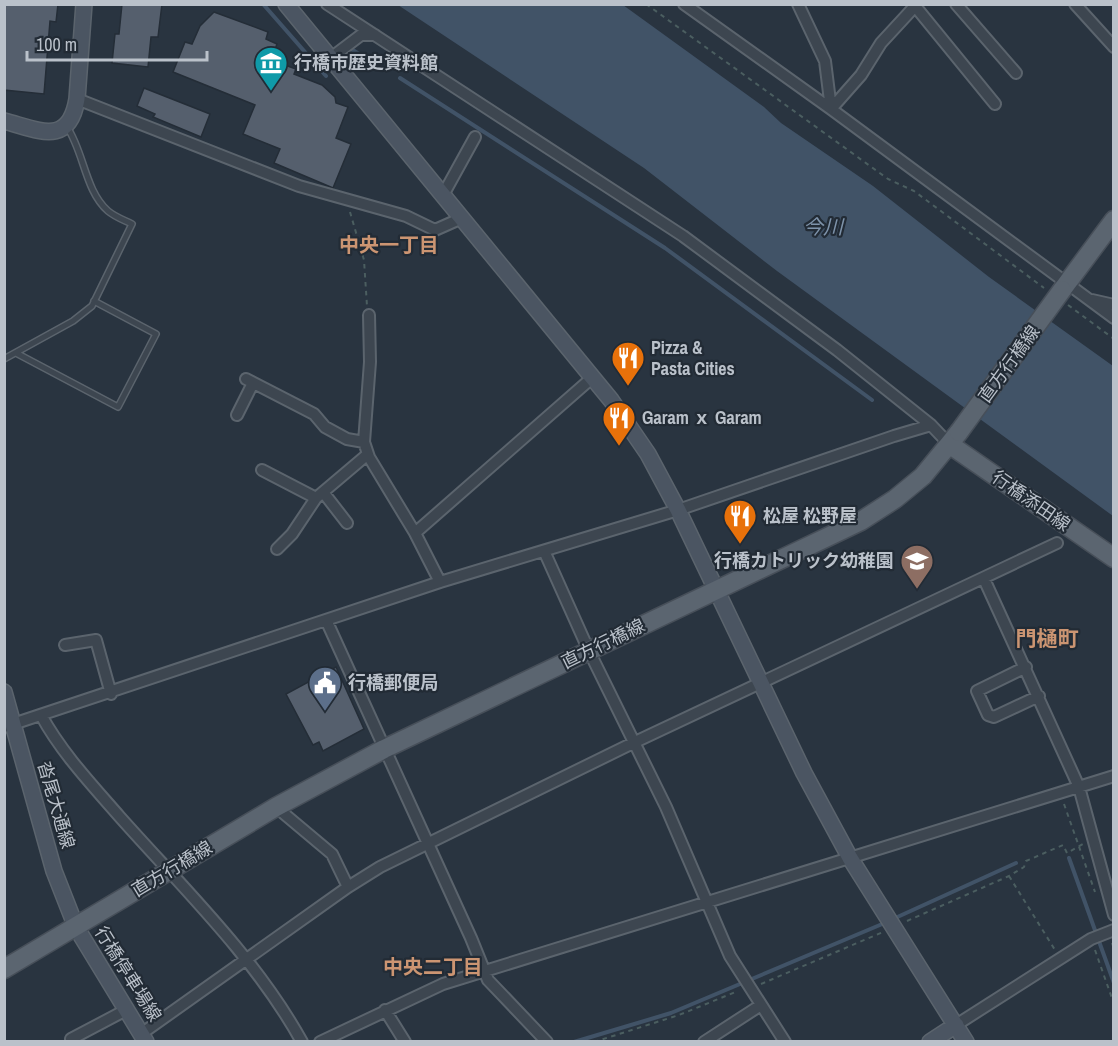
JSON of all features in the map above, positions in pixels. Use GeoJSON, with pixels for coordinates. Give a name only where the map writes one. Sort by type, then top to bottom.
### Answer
{"type":"FeatureCollection","features":[{"type":"Feature","properties":{"kind":"main road","name":"直方行橋線"},"geometry":{"type":"LineString","coordinates":[[4,969],[276,807],[384,749],[861,521],[896,499],[923,476],[954,438],[1058,290],[1113,220]]}},
{"type":"Feature","properties":{"kind":"main road","name":"行橋添田線"},"geometry":{"type":"LineString","coordinates":[[954,438],[1113,558]]}},
{"type":"Feature","properties":{"kind":"street"},"geometry":{"type":"LineString","coordinates":[[4,121],[44,131],[56,132],[67,127],[75,113],[77,99],[84,4]]}},
{"type":"Feature","properties":{"kind":"street"},"geometry":{"type":"LineString","coordinates":[[286,4],[332,57],[592,377],[648,454],[678,510],[804,773],[850,858],[966,1041]]}},
{"type":"Feature","properties":{"kind":"street"},"geometry":{"type":"LineString","coordinates":[[327,4],[683,236],[837,350],[931,425],[954,438]]}},
{"type":"Feature","properties":{"kind":"street"},"geometry":{"type":"LineString","coordinates":[[684,4],[831,109],[1058,290],[1113,305]]}},
{"type":"Feature","properties":{"kind":"street"},"geometry":{"type":"LineString","coordinates":[[798,4],[825,61],[831,109]]}},
{"type":"Feature","properties":{"kind":"street"},"geometry":{"type":"LineString","coordinates":[[956,4],[1016,73]]}},
{"type":"Feature","properties":{"kind":"street"},"geometry":{"type":"LineString","coordinates":[[1075,4],[1113,47]]}},
{"type":"Feature","properties":{"kind":"street"},"geometry":{"type":"LineString","coordinates":[[831,109],[861,75],[881,43],[910,7],[995,104]]}},
{"type":"Feature","properties":{"kind":"street"},"geometry":{"type":"LineString","coordinates":[[332,57],[361,35],[375,35]]}},
{"type":"Feature","properties":{"kind":"street"},"geometry":{"type":"LineString","coordinates":[[77,99],[299,186],[406,216],[435,230],[462,218]]}},
{"type":"Feature","properties":{"kind":"street"},"geometry":{"type":"LineString","coordinates":[[443,195],[474,137]]}},
{"type":"Feature","properties":{"kind":"street"},"geometry":{"type":"LineString","coordinates":[[1088,299],[1113,318]]}},
{"type":"Feature","properties":{"kind":"street"},"geometry":{"type":"LineString","coordinates":[[369,315],[370,362],[364,442],[368,454],[415,533],[440,582]]}},
{"type":"Feature","properties":{"kind":"street"},"geometry":{"type":"LineString","coordinates":[[415,533],[592,377]]}},
{"type":"Feature","properties":{"kind":"street"},"geometry":{"type":"LineString","coordinates":[[237,415],[250,381],[314,414],[325,427],[347,439],[364,442]]}},
{"type":"Feature","properties":{"kind":"street"},"geometry":{"type":"LineString","coordinates":[[9,726],[327,622],[440,582],[545,553],[931,425]]}},
{"type":"Feature","properties":{"kind":"street"},"geometry":{"type":"LineString","coordinates":[[277,549],[292,534],[319,495],[368,454]]}},
{"type":"Feature","properties":{"kind":"street"},"geometry":{"type":"LineString","coordinates":[[262,470],[319,495],[347,523]]}},
{"type":"Feature","properties":{"kind":"street"},"geometry":{"type":"LineString","coordinates":[[144,1038],[348,887],[426,843],[1057,543]]}},
{"type":"Feature","properties":{"kind":"street"},"geometry":{"type":"LineString","coordinates":[[545,553],[589,651],[666,807],[730,956],[785,1041]]}},
{"type":"Feature","properties":{"kind":"street"},"geometry":{"type":"LineString","coordinates":[[984,579],[1079,787],[1113,915]]}},
{"type":"Feature","properties":{"kind":"street"},"geometry":{"type":"LineString","coordinates":[[327,622],[471,938],[482,971],[547,1041]]}},
{"type":"Feature","properties":{"kind":"street"},"geometry":{"type":"LineString","coordinates":[[65,645],[96,640],[111,694]]}},
{"type":"Feature","properties":{"kind":"street"},"geometry":{"type":"LineString","coordinates":[[1026,667],[976,691],[988,715],[994,717],[1039,696]]}},
{"type":"Feature","properties":{"kind":"street","name":"沓尾大通線"},"geometry":{"type":"LineString","coordinates":[[4,692],[9,726],[54,871],[76,927]]}},
{"type":"Feature","properties":{"kind":"street"},"geometry":{"type":"LineString","coordinates":[[41,715],[48,728],[97,791],[247,960],[285,1011],[302,1041]]}},
{"type":"Feature","properties":{"kind":"street"},"geometry":{"type":"LineString","coordinates":[[320,1041],[443,984],[1113,776]]}},
{"type":"Feature","properties":{"kind":"street"},"geometry":{"type":"LineString","coordinates":[[276,807],[332,854],[348,887]]}},
{"type":"Feature","properties":{"kind":"street","name":"行橋停車場線"},"geometry":{"type":"LineString","coordinates":[[76,927],[144,1038]]}},
{"type":"Feature","properties":{"kind":"street"},"geometry":{"type":"LineString","coordinates":[[930,1041],[1091,939],[1111,931]]}},
{"type":"Feature","properties":{"kind":"street"},"geometry":{"type":"LineString","coordinates":[[704,1041],[761,1005]]}},
{"type":"Feature","properties":{"kind":"street"},"geometry":{"type":"LineString","coordinates":[[72,1041],[71,1039],[126,1010]]}},
{"type":"Feature","properties":{"kind":"street"},"geometry":{"type":"LineString","coordinates":[[385,1011],[405,1041]]}},
{"type":"Feature","properties":{"kind":"lane"},"geometry":{"type":"LineString","coordinates":[[4,359],[84,313],[94,301],[132,224],[106,210],[96,195],[74,138],[67,127]]}},
{"type":"Feature","properties":{"kind":"lane"},"geometry":{"type":"LineString","coordinates":[[16,353],[118,406],[156,334],[94,301]]}},
{"type":"Feature","properties":{"kind":"path"},"geometry":{"type":"LineString","coordinates":[[646,4],[888,179],[914,190],[1058,290],[1113,339]]}},
{"type":"Feature","properties":{"kind":"path"},"geometry":{"type":"LineString","coordinates":[[347,200],[364,260],[364,286],[369,315]]}},
{"type":"Feature","properties":{"kind":"path"},"geometry":{"type":"LineString","coordinates":[[1060,793],[1095,894]]}},
{"type":"Feature","properties":{"kind":"path"},"geometry":{"type":"LineString","coordinates":[[594,1041],[679,1016],[750,988],[1010,876],[1024,867],[1026,861],[1063,845],[1067,853],[1094,839]]}},
{"type":"Feature","properties":{"kind":"path"},"geometry":{"type":"LineString","coordinates":[[1010,876],[1060,959]]}},
{"type":"Feature","properties":{"kind":"path"},"geometry":{"type":"LineString","coordinates":[[1111,931],[1113,949]]}},
{"type":"Feature","properties":{"kind":"path"},"geometry":{"type":"LineString","coordinates":[[1091,939],[1113,1004]]}},
{"type":"Feature","properties":{"kind":"water","name":"今川"},"geometry":{"type":"Polygon","coordinates":[[[398,5],[623,5],[764,107],[781,123],[873,186],[989,277],[1113,366],[1113,516],[777,271],[644,168],[398,5]]]}},
{"type":"Feature","properties":{"kind":"building"},"geometry":{"type":"Polygon","coordinates":[[[4,4],[58,4],[56,22],[50,21],[44,94],[4,90],[4,4]]]}},
{"type":"Feature","properties":{"kind":"building"},"geometry":{"type":"Polygon","coordinates":[[[122,4],[162,4],[158,37],[151,37],[148,67],[112,63],[115,34],[119,34],[122,4]]]}},
{"type":"Feature","properties":{"kind":"building"},"geometry":{"type":"Polygon","coordinates":[[[214,12],[268,32],[266,39],[277,44],[271,60],[296,69],[294,74],[322,85],[335,97],[336,103],[348,107],[336,138],[351,144],[333,188],[274,163],[280,149],[243,134],[255,105],[173,72],[185,42],[192,44],[200,26],[214,12]]]}},
{"type":"Feature","properties":{"kind":"building"},"geometry":{"type":"Polygon","coordinates":[[[144,88],[210,114],[201,137],[153,117],[155,114],[137,106],[144,88]]]}},
{"type":"Feature","properties":{"kind":"building","name":"行橋郵便局"},"geometry":{"type":"Polygon","coordinates":[[[336,667],[364,729],[323,751],[319,742],[313,745],[286,694],[336,667]]]}},
{"type":"Feature","properties":{"kind":"waterway"},"geometry":{"type":"LineString","coordinates":[[263,4],[326,76]]}},
{"type":"Feature","properties":{"kind":"waterway"},"geometry":{"type":"LineString","coordinates":[[351,49],[382,68]]}},
{"type":"Feature","properties":{"kind":"waterway"},"geometry":{"type":"LineString","coordinates":[[400,78],[665,248],[872,400]]}},
{"type":"Feature","properties":{"kind":"waterway"},"geometry":{"type":"LineString","coordinates":[[1069,858],[1114,983]]}},
{"type":"Feature","properties":{"kind":"waterway"},"geometry":{"type":"LineString","coordinates":[[893,919],[1016,863]]}},
{"type":"Feature","properties":{"kind":"waterway"},"geometry":{"type":"LineString","coordinates":[[574,1042],[671,1013],[887,922]]}},
{"type":"Feature","properties":{"kind":"place","name":"行橋市歴史資料館"},"geometry":{"type":"Point","coordinates":[271,92]}},
{"type":"Feature","properties":{"kind":"place","name":"Pizza & Pasta Cities"},"geometry":{"type":"Point","coordinates":[628,387]}},
{"type":"Feature","properties":{"kind":"place","name":"Garam ｘ Garam"},"geometry":{"type":"Point","coordinates":[619,447]}},
{"type":"Feature","properties":{"kind":"place","name":"松屋 松野屋"},"geometry":{"type":"Point","coordinates":[740,545]}},
{"type":"Feature","properties":{"kind":"place","name":"行橋カトリック幼稚園"},"geometry":{"type":"Point","coordinates":[917,590]}},
{"type":"Feature","properties":{"kind":"place","name":"行橋郵便局"},"geometry":{"type":"Point","coordinates":[325,712]}},
{"type":"Feature","properties":{"kind":"district","name":"中央一丁目"},"geometry":{"type":"Point","coordinates":[389,245]}},
{"type":"Feature","properties":{"kind":"district","name":"門樋町"},"geometry":{"type":"Point","coordinates":[1047,639]}},
{"type":"Feature","properties":{"kind":"district","name":"中央二丁目"},"geometry":{"type":"Point","coordinates":[433,967]}}]}
